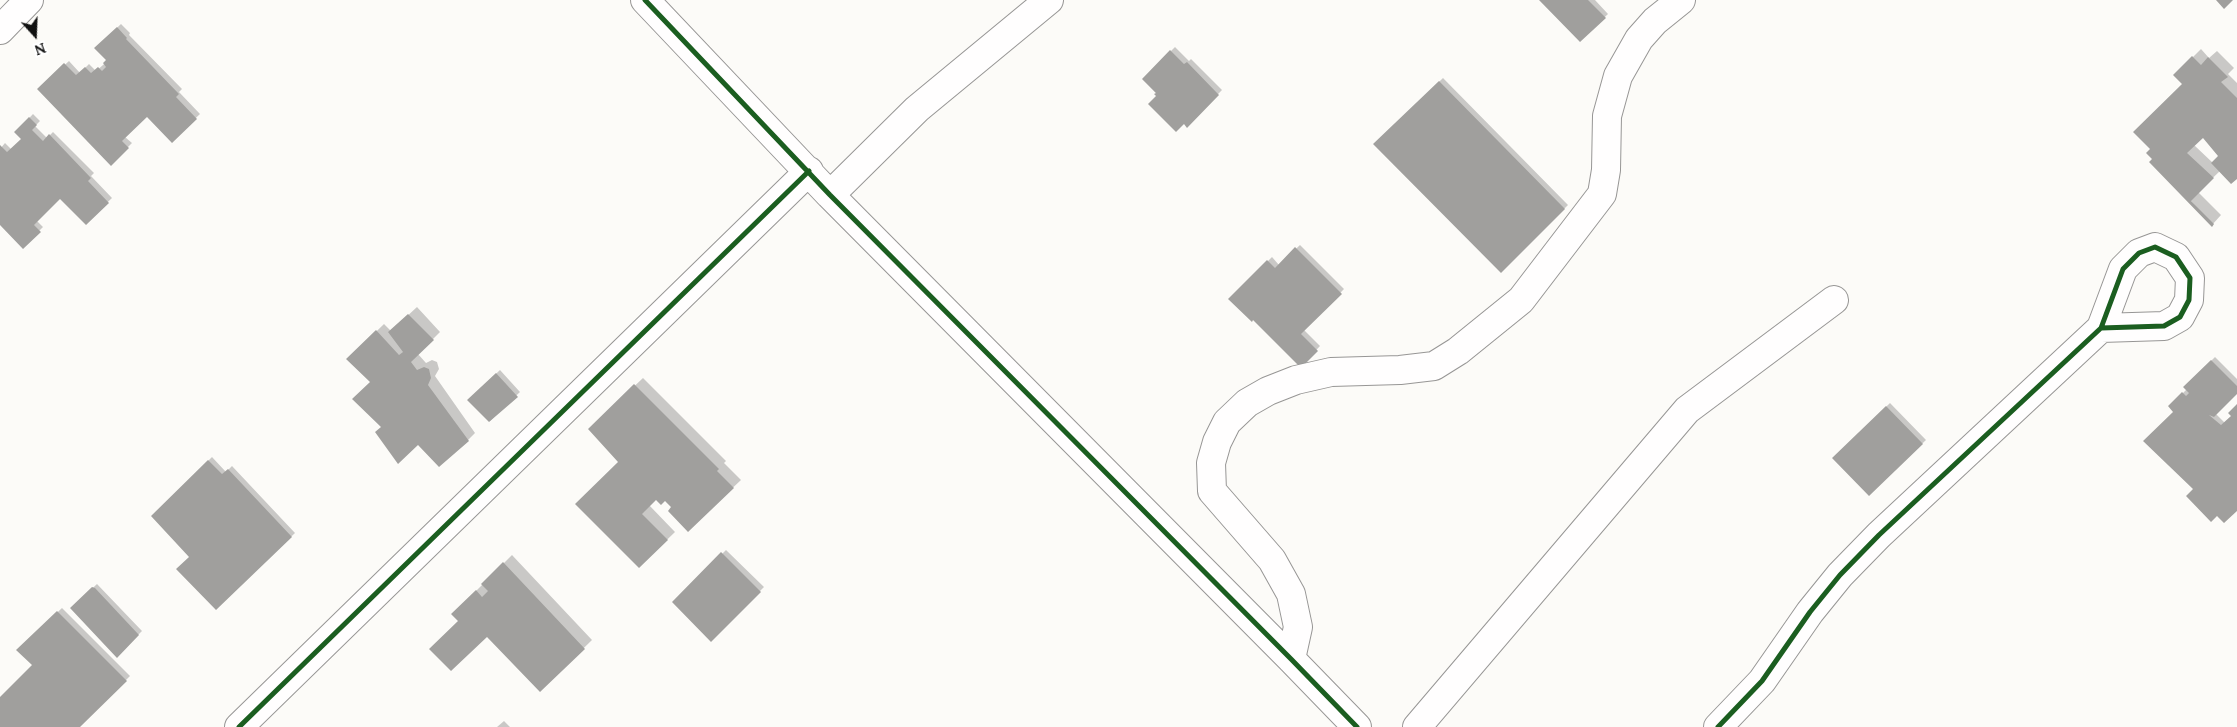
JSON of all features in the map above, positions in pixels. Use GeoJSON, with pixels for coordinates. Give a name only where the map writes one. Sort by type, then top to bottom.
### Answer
{"type":"FeatureCollection","features":[{"type":"Feature","properties":{"kind":"street"},"geometry":{"type":"LineString","coordinates":[[0,30],[29,0]]}},
{"type":"Feature","properties":{"kind":"street"},"geometry":{"type":"LineString","coordinates":[[645,0],[830,195],[1292,659],[1357,727]]}},
{"type":"Feature","properties":{"kind":"street"},"geometry":{"type":"LineString","coordinates":[[830,195],[917,109],[1049,0]]}},
{"type":"Feature","properties":{"kind":"street"},"geometry":{"type":"LineString","coordinates":[[1292,659],[1298,627],[1291,594],[1272,560],[1212,491],[1211,463],[1217,442],[1227,422],[1247,403],[1268,391],[1296,380],[1331,372],[1400,370],[1434,366],[1458,351],[1521,300],[1602,194],[1606,170],[1607,116],[1618,76],[1639,39],[1655,21],[1681,0]]}},
{"type":"Feature","properties":{"kind":"street"},"geometry":{"type":"LineString","coordinates":[[239,727],[809,171]]}},
{"type":"Feature","properties":{"kind":"street"},"geometry":{"type":"LineString","coordinates":[[1417,727],[1687,410],[1834,300]]}},
{"type":"Feature","properties":{"kind":"street"},"geometry":{"type":"LineString","coordinates":[[1718,727],[1747,699],[1762,681],[1810,612],[1840,575],[1879,535],[2101,328]]}},
{"type":"Feature","properties":{"kind":"building"},"geometry":{"type":"Polygon","coordinates":[[[1539,0],[1588,0],[1606,18],[1580,42],[1539,0]]]}},
{"type":"Feature","properties":{"kind":"building"},"geometry":{"type":"Polygon","coordinates":[[[2216,0],[2233,0],[2224,9],[2216,0]]]}},
{"type":"Feature","properties":{"kind":"building"},"geometry":{"type":"Polygon","coordinates":[[[117,27],[126,39],[179,94],[176,97],[197,119],[172,143],[147,117],[122,141],[129,148],[111,166],[37,89],[64,63],[76,75],[85,67],[91,73],[98,67],[102,71],[106,67],[103,63],[106,60],[94,48],[117,27]]]}},
{"type":"Feature","properties":{"kind":"building"},"geometry":{"type":"Polygon","coordinates":[[[1170,50],[1184,64],[1187,62],[1219,95],[1187,128],[1184,124],[1176,132],[1148,104],[1156,96],[1154,94],[1156,93],[1142,79],[1170,50]]]}},
{"type":"Feature","properties":{"kind":"building"},"geometry":{"type":"Polygon","coordinates":[[[2192,56],[2201,65],[2208,57],[2228,77],[2221,82],[2237,98],[2237,179],[2231,184],[2211,163],[2218,156],[2203,138],[2187,153],[2214,178],[2191,201],[2214,224],[2212,227],[2149,162],[2152,159],[2146,153],[2150,149],[2133,132],[2182,84],[2173,75],[2192,56]]]}},
{"type":"Feature","properties":{"kind":"building"},"geometry":{"type":"Polygon","coordinates":[[[1439,81],[1565,209],[1501,273],[1373,144],[1439,81]]]}},
{"type":"Feature","properties":{"kind":"building"},"geometry":{"type":"Polygon","coordinates":[[[29,117],[37,125],[32,130],[43,141],[49,134],[91,178],[88,181],[109,203],[86,225],[60,199],[34,225],[41,232],[23,249],[0,225],[0,145],[7,152],[21,139],[14,132],[29,117]]]}},
{"type":"Feature","properties":{"kind":"building"},"geometry":{"type":"Polygon","coordinates":[[[1295,247],[1342,294],[1301,334],[1318,351],[1301,368],[1253,320],[1252,322],[1228,299],[1267,260],[1275,268],[1295,247]]]}},
{"type":"Feature","properties":{"kind":"building"},"geometry":{"type":"Polygon","coordinates":[[[408,314],[434,340],[411,362],[417,370],[424,367],[429,369],[431,378],[428,385],[469,441],[439,467],[418,445],[398,464],[375,432],[381,427],[352,399],[370,382],[346,359],[376,330],[399,355],[403,352],[388,332],[408,314]]]}},
{"type":"Feature","properties":{"kind":"building"},"geometry":{"type":"Polygon","coordinates":[[[2211,360],[2237,386],[2237,394],[2214,417],[2209,415],[2221,425],[2231,416],[2228,413],[2237,404],[2237,511],[2224,523],[2217,516],[2211,522],[2186,496],[2193,489],[2143,441],[2173,412],[2168,406],[2182,392],[2186,396],[2189,393],[2183,387],[2211,360]]]}},
{"type":"Feature","properties":{"kind":"building"},"geometry":{"type":"Polygon","coordinates":[[[496,373],[518,397],[489,422],[467,400],[496,373]]]}},
{"type":"Feature","properties":{"kind":"building"},"geometry":{"type":"Polygon","coordinates":[[[634,384],[719,469],[717,471],[734,488],[688,532],[668,511],[671,507],[665,501],[661,505],[656,500],[642,514],[668,540],[639,568],[575,504],[618,462],[588,429],[634,384]]]}},
{"type":"Feature","properties":{"kind":"building"},"geometry":{"type":"Polygon","coordinates":[[[1886,406],[1923,444],[1869,496],[1832,458],[1886,406]]]}},
{"type":"Feature","properties":{"kind":"building"},"geometry":{"type":"Polygon","coordinates":[[[208,460],[222,474],[228,469],[292,537],[216,610],[176,569],[189,557],[151,516],[208,460]]]}},
{"type":"Feature","properties":{"kind":"building"},"geometry":{"type":"Polygon","coordinates":[[[721,552],[761,592],[711,642],[672,602],[721,552]]]}},
{"type":"Feature","properties":{"kind":"building"},"geometry":{"type":"Polygon","coordinates":[[[503,562],[585,649],[540,692],[487,637],[451,671],[429,649],[458,621],[451,614],[476,590],[482,597],[488,591],[481,584],[503,562]]]}},
{"type":"Feature","properties":{"kind":"building"},"geometry":{"type":"Polygon","coordinates":[[[92,587],[139,635],[117,658],[70,608],[92,587]]]}},
{"type":"Feature","properties":{"kind":"building"},"geometry":{"type":"Polygon","coordinates":[[[57,611],[127,681],[80,727],[0,727],[0,697],[32,665],[16,650],[57,611]]]}},
{"type":"Feature","properties":{"kind":"cycle path"},"geometry":{"type":"LineString","coordinates":[[645,0],[830,195],[1357,727]]}},
{"type":"Feature","properties":{"kind":"cycle path"},"geometry":{"type":"LineString","coordinates":[[239,727],[809,171]]}},
{"type":"Feature","properties":{"kind":"cycle path"},"geometry":{"type":"LineString","coordinates":[[1718,727],[1762,681],[1810,612],[1840,575],[1879,535],[2101,328],[2164,326],[2180,317],[2189,300],[2190,278],[2176,257],[2155,247],[2139,253],[2123,269],[2101,328]]}}]}
